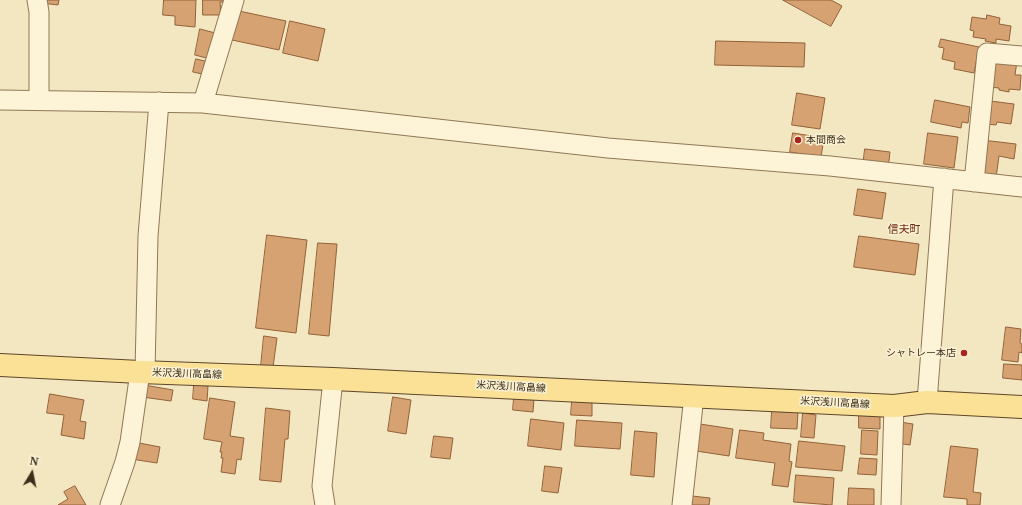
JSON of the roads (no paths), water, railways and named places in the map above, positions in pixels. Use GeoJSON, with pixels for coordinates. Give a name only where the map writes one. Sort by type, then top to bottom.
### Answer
{"type":"FeatureCollection","features":[{"type":"Feature","properties":{"kind":"main road","name":"米沢浅川高畠線"},"geometry":{"type":"LineString","coordinates":[[0,364],[142,372],[333,379],[894,406],[927,402],[1022,407]]}},
{"type":"Feature","properties":{"kind":"street"},"geometry":{"type":"LineString","coordinates":[[37,0],[39,12],[39,100]]}},
{"type":"Feature","properties":{"kind":"street"},"geometry":{"type":"LineString","coordinates":[[202,103],[234,0]]}},
{"type":"Feature","properties":{"kind":"street"},"geometry":{"type":"LineString","coordinates":[[974,182],[987,53],[1021,56]]}},
{"type":"Feature","properties":{"kind":"street"},"geometry":{"type":"LineString","coordinates":[[0,100],[202,103],[608,148],[830,166],[1022,187]]}},
{"type":"Feature","properties":{"kind":"street"},"geometry":{"type":"LineString","coordinates":[[110,505],[125,462],[130,442],[142,372],[148,236],[159,102]]}},
{"type":"Feature","properties":{"kind":"street"},"geometry":{"type":"LineString","coordinates":[[927,402],[944,178]]}},
{"type":"Feature","properties":{"kind":"street"},"geometry":{"type":"LineString","coordinates":[[325,505],[322,486],[333,379]]}},
{"type":"Feature","properties":{"kind":"street"},"geometry":{"type":"LineString","coordinates":[[682,505],[694,396]]}},
{"type":"Feature","properties":{"kind":"street"},"geometry":{"type":"LineString","coordinates":[[891,505],[894,406]]}},
{"type":"Feature","properties":{"kind":"place","name":"本間商会"},"geometry":{"type":"Point","coordinates":[798,140]}},
{"type":"Feature","properties":{"kind":"place","name":"シャトレー本店"},"geometry":{"type":"Point","coordinates":[964,353]}},
{"type":"Feature","properties":{"kind":"district","name":"信夫町"},"geometry":{"type":"Point","coordinates":[904,230]}}]}
